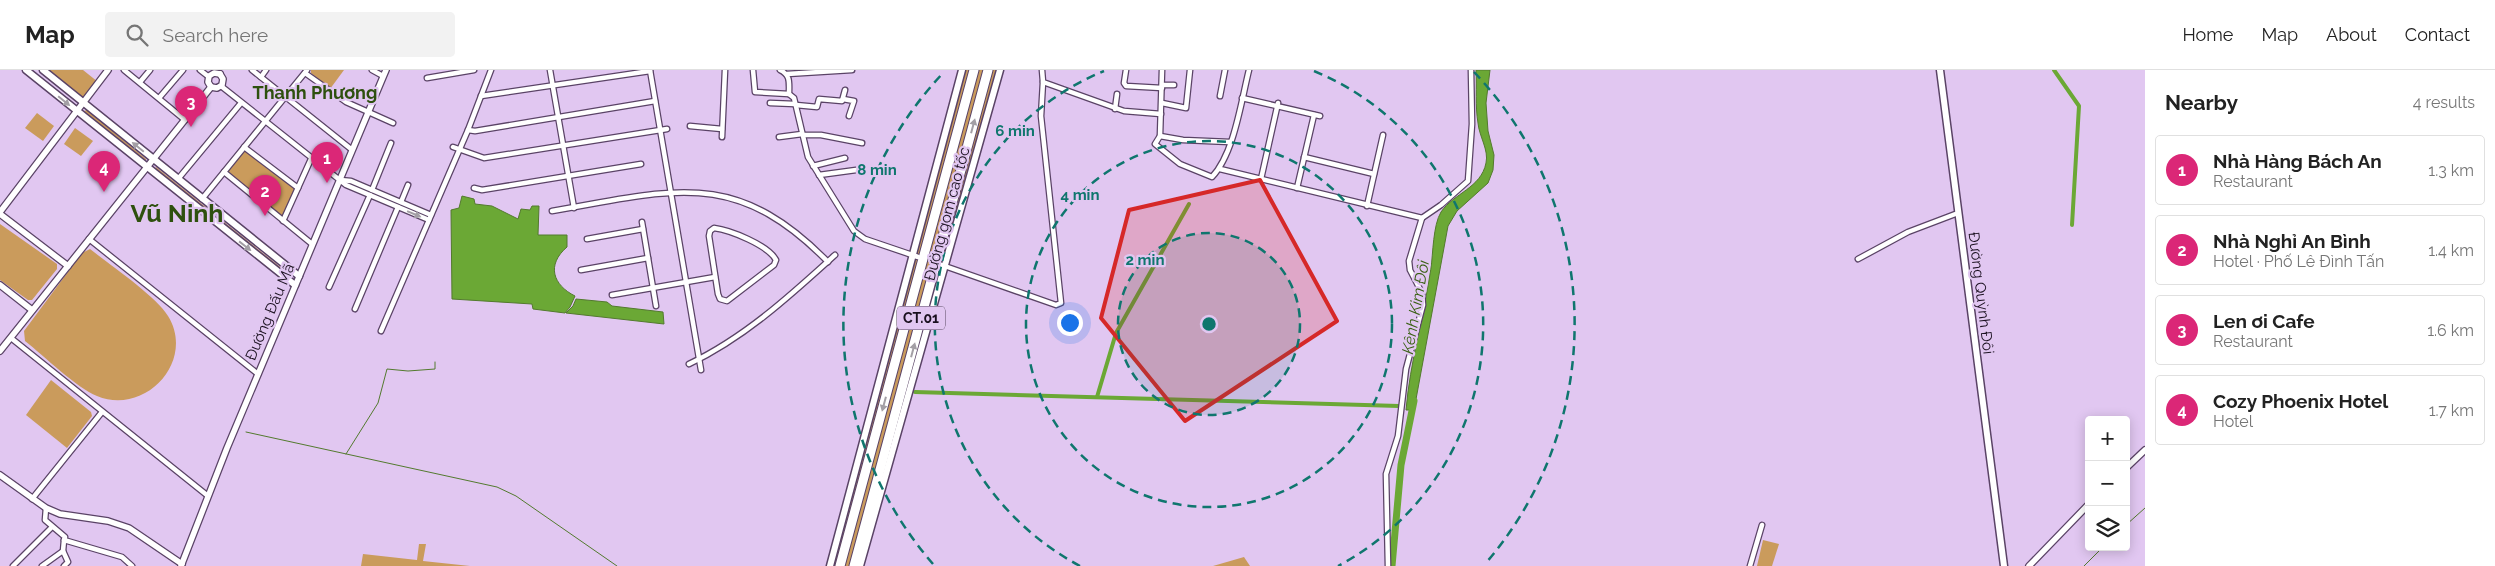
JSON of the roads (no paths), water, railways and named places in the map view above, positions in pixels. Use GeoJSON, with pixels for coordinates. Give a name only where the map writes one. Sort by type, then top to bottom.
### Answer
{"type":"FeatureCollection","features":[{"type":"Feature","properties":{"kind":"highway","name":"CT.01"},"geometry":{"type":"LineString","coordinates":[[840,566],[974,70]]}},
{"type":"Feature","properties":{"kind":"highway","name":"CT.01"},"geometry":{"type":"LineString","coordinates":[[854,566],[988,70]]}},
{"type":"Feature","properties":{"kind":"main road"},"geometry":{"type":"LineString","coordinates":[[26,70],[295,285]]}},
{"type":"Feature","properties":{"kind":"main road"},"geometry":{"type":"LineString","coordinates":[[43,70],[299,276]]}},
{"type":"Feature","properties":{"kind":"main road","name":"Đường gom cao tốc"},"geometry":{"type":"LineString","coordinates":[[830,566],[915,256],[962,70]]}},
{"type":"Feature","properties":{"kind":"main road","name":"Đường gom cao tốc"},"geometry":{"type":"LineString","coordinates":[[860,566],[943,265],[1000,70]]}},
{"type":"Feature","properties":{"kind":"main road","name":"Đường Quỳnh Đôi"},"geometry":{"type":"LineString","coordinates":[[1940,70],[2004,566]]}},
{"type":"Feature","properties":{"kind":"main road"},"geometry":{"type":"LineString","coordinates":[[210,218],[216,210]]}},
{"type":"Feature","properties":{"kind":"street"},"geometry":{"type":"LineString","coordinates":[[68,266],[0,213],[108,70]]}},
{"type":"Feature","properties":{"kind":"street"},"geometry":{"type":"LineString","coordinates":[[124,70],[185,120]]}},
{"type":"Feature","properties":{"kind":"street"},"geometry":{"type":"LineString","coordinates":[[140,82],[150,70]]}},
{"type":"Feature","properties":{"kind":"street"},"geometry":{"type":"LineString","coordinates":[[159,98],[184,70]]}},
{"type":"Feature","properties":{"kind":"street"},"geometry":{"type":"LineString","coordinates":[[200,70],[209,77]]}},
{"type":"Feature","properties":{"kind":"street"},"geometry":{"type":"LineString","coordinates":[[252,70],[351,149]]}},
{"type":"Feature","properties":{"kind":"street"},"geometry":{"type":"LineString","coordinates":[[261,77],[266,70]]}},
{"type":"Feature","properties":{"kind":"street"},"geometry":{"type":"LineString","coordinates":[[372,70],[385,73]]}},
{"type":"Feature","properties":{"kind":"street"},"geometry":{"type":"LineString","coordinates":[[427,78],[474,70]]}},
{"type":"Feature","properties":{"kind":"street"},"geometry":{"type":"LineString","coordinates":[[381,331],[392,313],[414,262],[431,215],[468,130],[491,70]]}},
{"type":"Feature","properties":{"kind":"street"},"geometry":{"type":"LineString","coordinates":[[550,70],[574,208]]}},
{"type":"Feature","properties":{"kind":"street"},"geometry":{"type":"LineString","coordinates":[[722,138],[725,70]]}},
{"type":"Feature","properties":{"kind":"street"},"geometry":{"type":"LineString","coordinates":[[754,70],[756,92],[789,94],[794,98],[805,150],[813,166],[860,236],[915,256]]}},
{"type":"Feature","properties":{"kind":"street"},"geometry":{"type":"LineString","coordinates":[[780,70],[787,74],[852,70]]}},
{"type":"Feature","properties":{"kind":"street"},"geometry":{"type":"LineString","coordinates":[[943,265],[1056,304],[1061,303],[1041,116],[1042,70]]}},
{"type":"Feature","properties":{"kind":"street"},"geometry":{"type":"LineString","coordinates":[[1126,70],[1124,83],[1126,86],[1174,85]]}},
{"type":"Feature","properties":{"kind":"street"},"geometry":{"type":"LineString","coordinates":[[1162,70],[1160,136],[1154,144],[1180,164],[1212,177],[1220,169],[1230,142],[1249,70]]}},
{"type":"Feature","properties":{"kind":"street"},"geometry":{"type":"LineString","coordinates":[[1162,103],[1186,108],[1190,70]]}},
{"type":"Feature","properties":{"kind":"street"},"geometry":{"type":"LineString","coordinates":[[1220,96],[1225,70]]}},
{"type":"Feature","properties":{"kind":"street"},"geometry":{"type":"LineString","coordinates":[[1388,566],[1386,474],[1398,436],[1406,369],[1423,305],[1422,293],[1410,270],[1408,261],[1422,218],[1441,205],[1468,181],[1472,124],[1471,70]]}},
{"type":"Feature","properties":{"kind":"street"},"geometry":{"type":"LineString","coordinates":[[202,199],[306,71],[346,102],[393,123]]}},
{"type":"Feature","properties":{"kind":"street"},"geometry":{"type":"LineString","coordinates":[[481,96],[553,87],[650,71],[700,370]]}},
{"type":"Feature","properties":{"kind":"street"},"geometry":{"type":"LineString","coordinates":[[222,72],[224,80],[221,86],[216,88],[211,86],[208,82],[209,77],[213,73],[222,72]]}},
{"type":"Feature","properties":{"kind":"street","name":"Đường Đấu Mã"},"geometry":{"type":"LineString","coordinates":[[182,565],[208,496],[338,179],[385,73]]}},
{"type":"Feature","properties":{"kind":"street"},"geometry":{"type":"LineString","coordinates":[[787,74],[790,80],[789,94]]}},
{"type":"Feature","properties":{"kind":"street"},"geometry":{"type":"LineString","coordinates":[[1043,82],[1115,108],[1161,114]]}},
{"type":"Feature","properties":{"kind":"street"},"geometry":{"type":"LineString","coordinates":[[0,351],[211,86]]}},
{"type":"Feature","properties":{"kind":"street"},"geometry":{"type":"LineString","coordinates":[[221,86],[346,185],[401,202],[431,215]]}},
{"type":"Feature","properties":{"kind":"street"},"geometry":{"type":"LineString","coordinates":[[842,99],[845,90]]}},
{"type":"Feature","properties":{"kind":"street"},"geometry":{"type":"LineString","coordinates":[[1115,108],[1117,94]]}},
{"type":"Feature","properties":{"kind":"street"},"geometry":{"type":"LineString","coordinates":[[1242,98],[1320,116]]}},
{"type":"Feature","properties":{"kind":"street"},"geometry":{"type":"LineString","coordinates":[[770,103],[817,107],[819,99],[854,101],[849,116]]}},
{"type":"Feature","properties":{"kind":"street"},"geometry":{"type":"LineString","coordinates":[[468,130],[475,131],[655,101]]}},
{"type":"Feature","properties":{"kind":"street"},"geometry":{"type":"LineString","coordinates":[[178,179],[241,102]]}},
{"type":"Feature","properties":{"kind":"street"},"geometry":{"type":"LineString","coordinates":[[1261,179],[1278,105]]}},
{"type":"Feature","properties":{"kind":"street"},"geometry":{"type":"LineString","coordinates":[[1297,188],[1314,115]]}},
{"type":"Feature","properties":{"kind":"street"},"geometry":{"type":"LineString","coordinates":[[690,126],[722,129]]}},
{"type":"Feature","properties":{"kind":"street"},"geometry":{"type":"LineString","coordinates":[[452,147],[481,159],[667,129]]}},
{"type":"Feature","properties":{"kind":"street"},"geometry":{"type":"LineString","coordinates":[[779,137],[820,135],[862,143]]}},
{"type":"Feature","properties":{"kind":"street"},"geometry":{"type":"LineString","coordinates":[[1367,206],[1383,135]]}},
{"type":"Feature","properties":{"kind":"street"},"geometry":{"type":"LineString","coordinates":[[1160,136],[1183,140],[1230,142]]}},
{"type":"Feature","properties":{"kind":"street"},"geometry":{"type":"LineString","coordinates":[[329,287],[391,143]]}},
{"type":"Feature","properties":{"kind":"street"},"geometry":{"type":"LineString","coordinates":[[244,147],[298,188]]}},
{"type":"Feature","properties":{"kind":"street"},"geometry":{"type":"LineString","coordinates":[[1304,157],[1374,174]]}},
{"type":"Feature","properties":{"kind":"street"},"geometry":{"type":"LineString","coordinates":[[813,166],[845,158]]}},
{"type":"Feature","properties":{"kind":"street"},"geometry":{"type":"LineString","coordinates":[[284,221],[311,159]]}},
{"type":"Feature","properties":{"kind":"street"},"geometry":{"type":"LineString","coordinates":[[474,188],[482,190],[641,164]]}},
{"type":"Feature","properties":{"kind":"street"},"geometry":{"type":"LineString","coordinates":[[1220,169],[1422,218]]}},
{"type":"Feature","properties":{"kind":"street"},"geometry":{"type":"LineString","coordinates":[[819,175],[856,170]]}},
{"type":"Feature","properties":{"kind":"street"},"geometry":{"type":"LineString","coordinates":[[224,172],[312,244]]}},
{"type":"Feature","properties":{"kind":"street"},"geometry":{"type":"LineString","coordinates":[[401,202],[408,185]]}},
{"type":"Feature","properties":{"kind":"street"},"geometry":{"type":"LineString","coordinates":[[552,211],[670,192],[716,194],[751,205],[790,227],[828,262]]}},
{"type":"Feature","properties":{"kind":"street"},"geometry":{"type":"LineString","coordinates":[[371,193],[398,208],[429,220]]}},
{"type":"Feature","properties":{"kind":"street"},"geometry":{"type":"LineString","coordinates":[[355,309],[398,208]]}},
{"type":"Feature","properties":{"kind":"street"},"geometry":{"type":"LineString","coordinates":[[1858,259],[1908,232],[1958,213]]}},
{"type":"Feature","properties":{"kind":"street"},"geometry":{"type":"LineString","coordinates":[[642,222],[656,306]]}},
{"type":"Feature","properties":{"kind":"street"},"geometry":{"type":"LineString","coordinates":[[714,228],[744,238],[776,258],[774,265],[727,301],[720,298],[715,277],[709,236],[709,232],[714,228]]}},
{"type":"Feature","properties":{"kind":"street"},"geometry":{"type":"LineString","coordinates":[[587,239],[643,229]]}},
{"type":"Feature","properties":{"kind":"street"},"geometry":{"type":"LineString","coordinates":[[89,239],[258,374]]}},
{"type":"Feature","properties":{"kind":"street"},"geometry":{"type":"LineString","coordinates":[[689,364],[754,324],[836,255]]}},
{"type":"Feature","properties":{"kind":"street"},"geometry":{"type":"LineString","coordinates":[[581,270],[648,258]]}},
{"type":"Feature","properties":{"kind":"street"},"geometry":{"type":"LineString","coordinates":[[612,295],[715,277]]}},
{"type":"Feature","properties":{"kind":"street"},"geometry":{"type":"LineString","coordinates":[[0,286],[32,310]]}},
{"type":"Feature","properties":{"kind":"street"},"geometry":{"type":"LineString","coordinates":[[11,338],[208,496]]}},
{"type":"Feature","properties":{"kind":"street"},"geometry":{"type":"LineString","coordinates":[[32,499],[102,412]]}},
{"type":"Feature","properties":{"kind":"street"},"geometry":{"type":"LineString","coordinates":[[2130,464],[2145,450]]}},
{"type":"Feature","properties":{"kind":"street"},"geometry":{"type":"LineString","coordinates":[[0,475],[32,499],[60,514],[108,521],[130,528],[182,565]]}},
{"type":"Feature","properties":{"kind":"street"},"geometry":{"type":"LineString","coordinates":[[2029,566],[2087,506]]}},
{"type":"Feature","properties":{"kind":"street"},"geometry":{"type":"LineString","coordinates":[[46,508],[45,520],[64,538],[63,550],[69,564],[64,566]]}},
{"type":"Feature","properties":{"kind":"street"},"geometry":{"type":"LineString","coordinates":[[1750,566],[1762,526]]}},
{"type":"Feature","properties":{"kind":"street"},"geometry":{"type":"LineString","coordinates":[[13,566],[52,527]]}},
{"type":"Feature","properties":{"kind":"street"},"geometry":{"type":"LineString","coordinates":[[64,540],[122,557],[132,566]]}},
{"type":"Feature","properties":{"kind":"street"},"geometry":{"type":"LineString","coordinates":[[42,566],[63,550]]}},
{"type":"Feature","properties":{"kind":"waterway"},"geometry":{"type":"LineString","coordinates":[[2054,70],[2079,106],[2072,225]]}},
{"type":"Feature","properties":{"kind":"waterway"},"geometry":{"type":"LineString","coordinates":[[1097,397],[1116,333],[1189,204]]}},
{"type":"Feature","properties":{"kind":"waterway"},"geometry":{"type":"LineString","coordinates":[[346,454],[378,403],[387,369],[408,371],[435,369],[435,362]]}},
{"type":"Feature","properties":{"kind":"waterway"},"geometry":{"type":"LineString","coordinates":[[915,392],[1399,406]]}},
{"type":"Feature","properties":{"kind":"waterway","name":"Kênh Kim Đôi"},"geometry":{"type":"LineString","coordinates":[[1392,566],[1401,465],[1414,401]]}},
{"type":"Feature","properties":{"kind":"waterway"},"geometry":{"type":"LineString","coordinates":[[246,432],[497,487],[516,496],[617,566]]}},
{"type":"Feature","properties":{"kind":"waterway"},"geometry":{"type":"LineString","coordinates":[[2130,521],[2145,508]]}},
{"type":"Feature","properties":{"kind":"waterway"},"geometry":{"type":"LineString","coordinates":[[2084,566],[2099,551]]}},
{"type":"Feature","properties":{"kind":"place","name":"Len ơi Cafe"},"geometry":{"type":"Point","coordinates":[191,127]}},
{"type":"Feature","properties":{"kind":"place","name":"Nhà Hàng Bách An"},"geometry":{"type":"Point","coordinates":[327,183]}},
{"type":"Feature","properties":{"kind":"place","name":"Cozy Phoenix Hotel"},"geometry":{"type":"Point","coordinates":[104,192]}},
{"type":"Feature","properties":{"kind":"place","name":"Nhà Nghỉ An Bình"},"geometry":{"type":"Point","coordinates":[265,216]}},
{"type":"Feature","properties":{"kind":"district","name":"Thanh Phương"},"geometry":{"type":"Point","coordinates":[315,93]}},
{"type":"Feature","properties":{"kind":"district","name":"Vũ Ninh"},"geometry":{"type":"Point","coordinates":[177,213]}}]}
